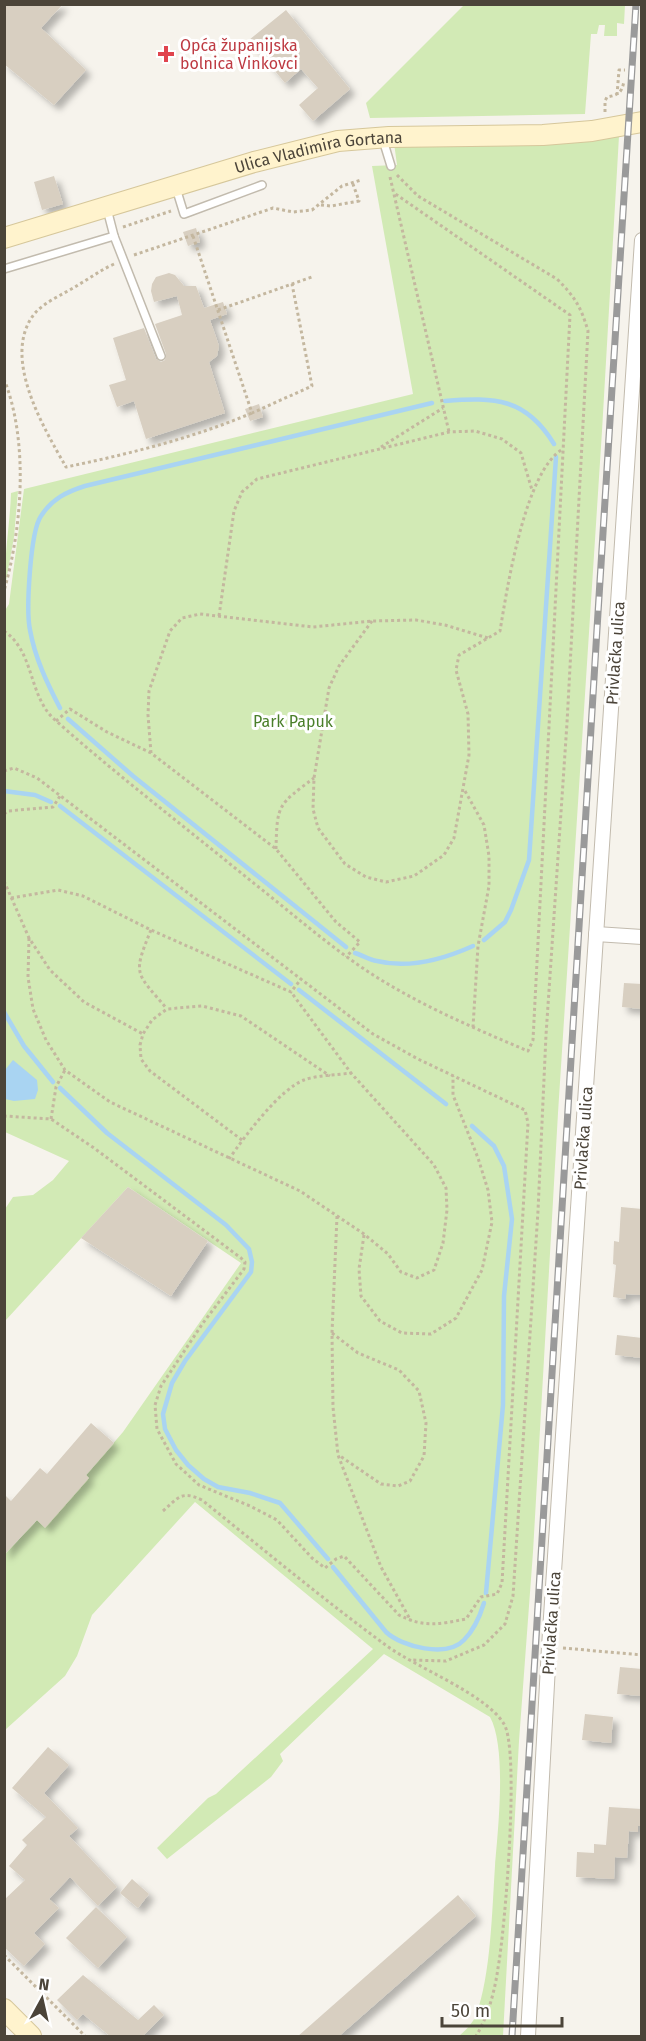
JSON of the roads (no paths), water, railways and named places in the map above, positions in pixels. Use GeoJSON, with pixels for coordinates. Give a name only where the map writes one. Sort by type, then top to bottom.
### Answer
{"type":"FeatureCollection","features":[{"type":"Feature","properties":{"kind":"main road","name":"Ulica Vladimira Gortana"},"geometry":{"type":"LineString","coordinates":[[4,238],[254,162],[338,141],[553,134],[592,131],[642,122]]}},
{"type":"Feature","properties":{"kind":"main road"},"geometry":{"type":"LineString","coordinates":[[4,2009],[31,2037]]}},
{"type":"Feature","properties":{"kind":"street","name":"Privlačka ulica"},"geometry":{"type":"LineString","coordinates":[[528,2037],[549,1647],[642,240]]}},
{"type":"Feature","properties":{"kind":"street"},"geometry":{"type":"LineString","coordinates":[[596,934],[642,937]]}},
{"type":"Feature","properties":{"kind":"lane"},"geometry":{"type":"LineString","coordinates":[[382,138],[391,166]]}},
{"type":"Feature","properties":{"kind":"lane"},"geometry":{"type":"LineString","coordinates":[[176,186],[184,214],[262,185]]}},
{"type":"Feature","properties":{"kind":"lane"},"geometry":{"type":"LineString","coordinates":[[107,207],[123,259],[161,356]]}},
{"type":"Feature","properties":{"kind":"lane"},"geometry":{"type":"LineString","coordinates":[[4,269],[114,233]]}},
{"type":"Feature","properties":{"kind":"water"},"geometry":{"type":"Polygon","coordinates":[[[13,1060],[37,1080],[38,1090],[35,1099],[14,1101],[5,1099],[5,1070],[13,1060]]]}},
{"type":"Feature","properties":{"kind":"waterway"},"geometry":{"type":"LineString","coordinates":[[445,401],[479,400],[508,404],[532,417],[554,444]]}},
{"type":"Feature","properties":{"kind":"waterway"},"geometry":{"type":"LineString","coordinates":[[60,708],[38,660],[30,630],[28,606],[37,525],[45,510],[55,501],[85,486],[432,403]]}},
{"type":"Feature","properties":{"kind":"waterway"},"geometry":{"type":"LineString","coordinates":[[484,940],[505,922],[529,860],[556,457]]}},
{"type":"Feature","properties":{"kind":"waterway"},"geometry":{"type":"LineString","coordinates":[[68,719],[133,776],[346,947]]}},
{"type":"Feature","properties":{"kind":"waterway"},"geometry":{"type":"LineString","coordinates":[[4,791],[35,795],[51,802]]}},
{"type":"Feature","properties":{"kind":"waterway"},"geometry":{"type":"LineString","coordinates":[[60,806],[291,984]]}},
{"type":"Feature","properties":{"kind":"waterway"},"geometry":{"type":"LineString","coordinates":[[355,953],[371,960],[401,964],[438,959],[473,946]]}},
{"type":"Feature","properties":{"kind":"waterway"},"geometry":{"type":"LineString","coordinates":[[299,990],[446,1104]]}},
{"type":"Feature","properties":{"kind":"waterway"},"geometry":{"type":"LineString","coordinates":[[4,1012],[24,1046],[53,1082]]}},
{"type":"Feature","properties":{"kind":"waterway"},"geometry":{"type":"LineString","coordinates":[[60,1088],[107,1133],[226,1225],[249,1249],[252,1262],[251,1272],[185,1361],[172,1383],[163,1414],[165,1429],[176,1450],[204,1479],[218,1487],[250,1493],[280,1503],[328,1559]]}},
{"type":"Feature","properties":{"kind":"waterway"},"geometry":{"type":"LineString","coordinates":[[472,1126],[494,1146],[504,1166],[512,1219],[504,1296],[503,1405],[486,1593]]}},
{"type":"Feature","properties":{"kind":"waterway"},"geometry":{"type":"LineString","coordinates":[[333,1567],[386,1632],[413,1646],[436,1649],[456,1645],[471,1632],[484,1603]]}},
{"type":"Feature","properties":{"kind":"railway"},"geometry":{"type":"LineString","coordinates":[[512,2036],[636,4]]}},
{"type":"Feature","properties":{"kind":"place","name":"Opća županijska bolnica Vinkovci"},"geometry":{"type":"Point","coordinates":[166,54]}},
{"type":"Feature","properties":{"kind":"park label","name":"Park Papuk"},"geometry":{"type":"Point","coordinates":[293,721]}}]}
